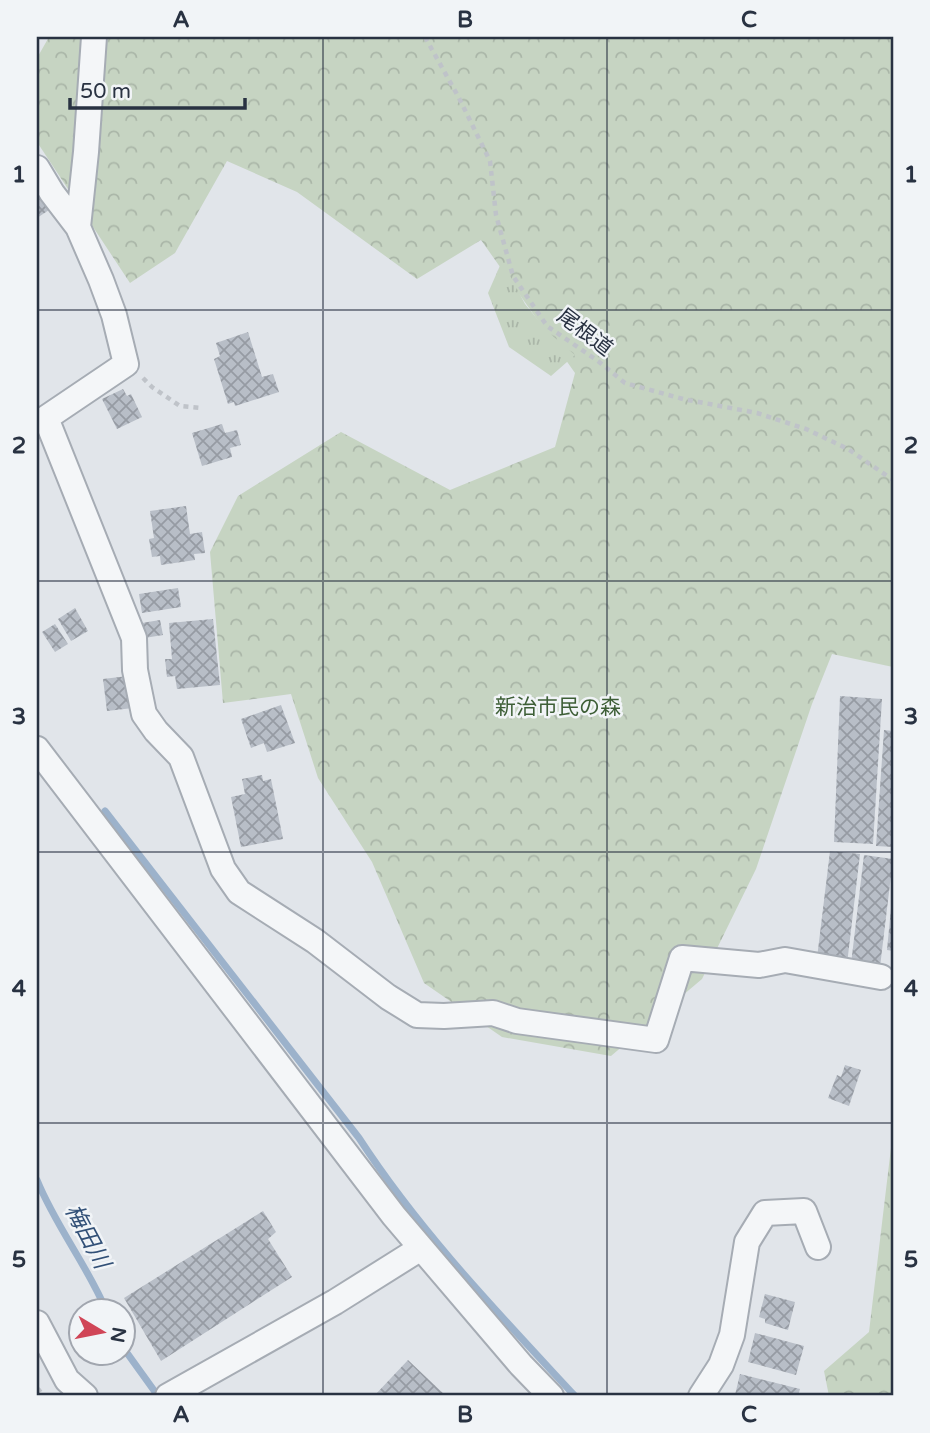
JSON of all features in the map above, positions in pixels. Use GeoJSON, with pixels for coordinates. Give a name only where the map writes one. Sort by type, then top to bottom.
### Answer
{"type":"FeatureCollection","features":[{"type":"Feature","properties":{"kind":"street"},"geometry":{"type":"LineString","coordinates":[[78,227],[94,37]]}},
{"type":"Feature","properties":{"kind":"street"},"geometry":{"type":"LineString","coordinates":[[37,168],[78,227],[114,315],[126,364],[46,418],[134,638],[135,670],[144,714],[156,732],[181,757],[223,869],[239,892],[315,941],[417,1016],[493,1013],[517,1021],[656,1040],[682,958],[759,965],[785,960],[881,977]]}},
{"type":"Feature","properties":{"kind":"street"},"geometry":{"type":"LineString","coordinates":[[37,749],[394,1216],[521,1365],[551,1396]]}},
{"type":"Feature","properties":{"kind":"street"},"geometry":{"type":"LineString","coordinates":[[701,1396],[721,1365],[732,1335],[747,1242],[765,1213],[804,1211],[818,1247]]}},
{"type":"Feature","properties":{"kind":"street"},"geometry":{"type":"LineString","coordinates":[[169,1396],[335,1302],[421,1248]]}},
{"type":"Feature","properties":{"kind":"street"},"geometry":{"type":"LineString","coordinates":[[37,1323],[67,1380],[85,1396]]}},
{"type":"Feature","properties":{"kind":"path","name":"尾根道"},"geometry":{"type":"LineString","coordinates":[[425,37],[490,161],[496,215],[513,276],[547,327],[598,361],[625,383],[683,399],[757,412],[806,429],[848,449],[893,480]]}},
{"type":"Feature","properties":{"kind":"path"},"geometry":{"type":"LineString","coordinates":[[126,364],[152,387],[180,406],[201,408]]}},
{"type":"Feature","properties":{"kind":"green space","name":"新治市民の森"},"geometry":{"type":"Polygon","coordinates":[[[49,37],[893,37],[893,667],[832,654],[812,704],[756,869],[702,979],[611,1056],[502,1037],[424,983],[372,862],[318,778],[291,694],[223,703],[210,552],[238,496],[341,432],[450,490],[555,447],[575,373],[481,240],[417,279],[297,192],[227,161],[175,253],[130,283],[37,142],[37,58],[49,37]]]}},
{"type":"Feature","properties":{"kind":"green space"},"geometry":{"type":"Polygon","coordinates":[[[502,261],[525,304],[547,331],[575,355],[551,376],[509,347],[488,293],[502,261]]]}},
{"type":"Feature","properties":{"kind":"green space"},"geometry":{"type":"Polygon","coordinates":[[[893,1131],[893,1396],[829,1396],[824,1371],[869,1332],[893,1131]]]}},
{"type":"Feature","properties":{"kind":"building"},"geometry":{"type":"Polygon","coordinates":[[[37,191],[49,210],[37,218],[37,191]]]}},
{"type":"Feature","properties":{"kind":"building"},"geometry":{"type":"Polygon","coordinates":[[[248,332],[262,377],[273,374],[279,392],[235,406],[234,402],[228,404],[214,359],[220,356],[216,343],[248,332]]]}},
{"type":"Feature","properties":{"kind":"building"},"geometry":{"type":"Polygon","coordinates":[[[123,389],[127,396],[131,394],[142,417],[117,429],[102,399],[123,389]]]}},
{"type":"Feature","properties":{"kind":"building"},"geometry":{"type":"Polygon","coordinates":[[[222,424],[225,433],[237,430],[241,445],[230,448],[232,457],[202,466],[192,433],[222,424]]]}},
{"type":"Feature","properties":{"kind":"building"},"geometry":{"type":"Polygon","coordinates":[[[186,506],[190,534],[202,532],[205,553],[194,554],[195,560],[161,565],[160,556],[152,557],[149,539],[154,538],[150,511],[186,506]]]}},
{"type":"Feature","properties":{"kind":"building"},"geometry":{"type":"Polygon","coordinates":[[[178,588],[181,607],[142,613],[139,594],[178,588]]]}},
{"type":"Feature","properties":{"kind":"building"},"geometry":{"type":"Polygon","coordinates":[[[75,608],[88,631],[71,641],[58,619],[75,608]]]}},
{"type":"Feature","properties":{"kind":"building"},"geometry":{"type":"Polygon","coordinates":[[[213,619],[220,685],[177,689],[175,676],[167,677],[165,659],[172,659],[169,623],[213,619]]]}},
{"type":"Feature","properties":{"kind":"building"},"geometry":{"type":"Polygon","coordinates":[[[160,620],[163,635],[138,639],[136,624],[160,620]]]}},
{"type":"Feature","properties":{"kind":"building"},"geometry":{"type":"Polygon","coordinates":[[[55,624],[68,644],[55,652],[42,632],[55,624]]]}},
{"type":"Feature","properties":{"kind":"building"},"geometry":{"type":"Polygon","coordinates":[[[128,676],[133,708],[107,711],[103,679],[128,676]]]}},
{"type":"Feature","properties":{"kind":"building"},"geometry":{"type":"Polygon","coordinates":[[[840,696],[882,699],[873,844],[834,842],[840,696]]]}},
{"type":"Feature","properties":{"kind":"building"},"geometry":{"type":"Polygon","coordinates":[[[281,705],[295,743],[267,752],[264,743],[251,748],[241,719],[281,705]]]}},
{"type":"Feature","properties":{"kind":"building"},"geometry":{"type":"Polygon","coordinates":[[[884,730],[893,731],[893,847],[876,846],[884,730]]]}},
{"type":"Feature","properties":{"kind":"building"},"geometry":{"type":"Polygon","coordinates":[[[262,775],[263,781],[271,779],[283,839],[241,847],[231,797],[245,794],[242,779],[262,775]]]}},
{"type":"Feature","properties":{"kind":"building"},"geometry":{"type":"Polygon","coordinates":[[[830,851],[860,854],[847,964],[817,958],[830,851]]]}},
{"type":"Feature","properties":{"kind":"building"},"geometry":{"type":"Polygon","coordinates":[[[864,855],[893,859],[880,967],[851,964],[864,855]]]}},
{"type":"Feature","properties":{"kind":"building"},"geometry":{"type":"Polygon","coordinates":[[[893,908],[893,951],[887,950],[893,908]]]}},
{"type":"Feature","properties":{"kind":"building"},"geometry":{"type":"Polygon","coordinates":[[[845,1065],[861,1070],[849,1106],[828,1098],[837,1075],[841,1077],[845,1065]]]}},
{"type":"Feature","properties":{"kind":"building"},"geometry":{"type":"Polygon","coordinates":[[[263,1211],[276,1232],[268,1239],[292,1277],[161,1361],[136,1318],[136,1296],[127,1296],[263,1211]]]}},
{"type":"Feature","properties":{"kind":"building"},"geometry":{"type":"Polygon","coordinates":[[[765,1294],[795,1302],[788,1330],[765,1323],[765,1319],[759,1317],[765,1294]]]}},
{"type":"Feature","properties":{"kind":"building"},"geometry":{"type":"Polygon","coordinates":[[[755,1333],[804,1346],[796,1375],[748,1362],[755,1333]]]}},
{"type":"Feature","properties":{"kind":"building"},"geometry":{"type":"Polygon","coordinates":[[[408,1360],[446,1396],[374,1396],[408,1360]]]}},
{"type":"Feature","properties":{"kind":"building"},"geometry":{"type":"Polygon","coordinates":[[[740,1374],[800,1389],[798,1396],[735,1395],[740,1374]]]}},
{"type":"Feature","properties":{"kind":"waterway"},"geometry":{"type":"LineString","coordinates":[[105,811],[434,1239],[575,1396]]}},
{"type":"Feature","properties":{"kind":"waterway","name":"梅田川"},"geometry":{"type":"LineString","coordinates":[[37,1180],[99,1296]]}},
{"type":"Feature","properties":{"kind":"waterway","name":"梅田川"},"geometry":{"type":"LineString","coordinates":[[136,1365],[158,1396]]}}]}
